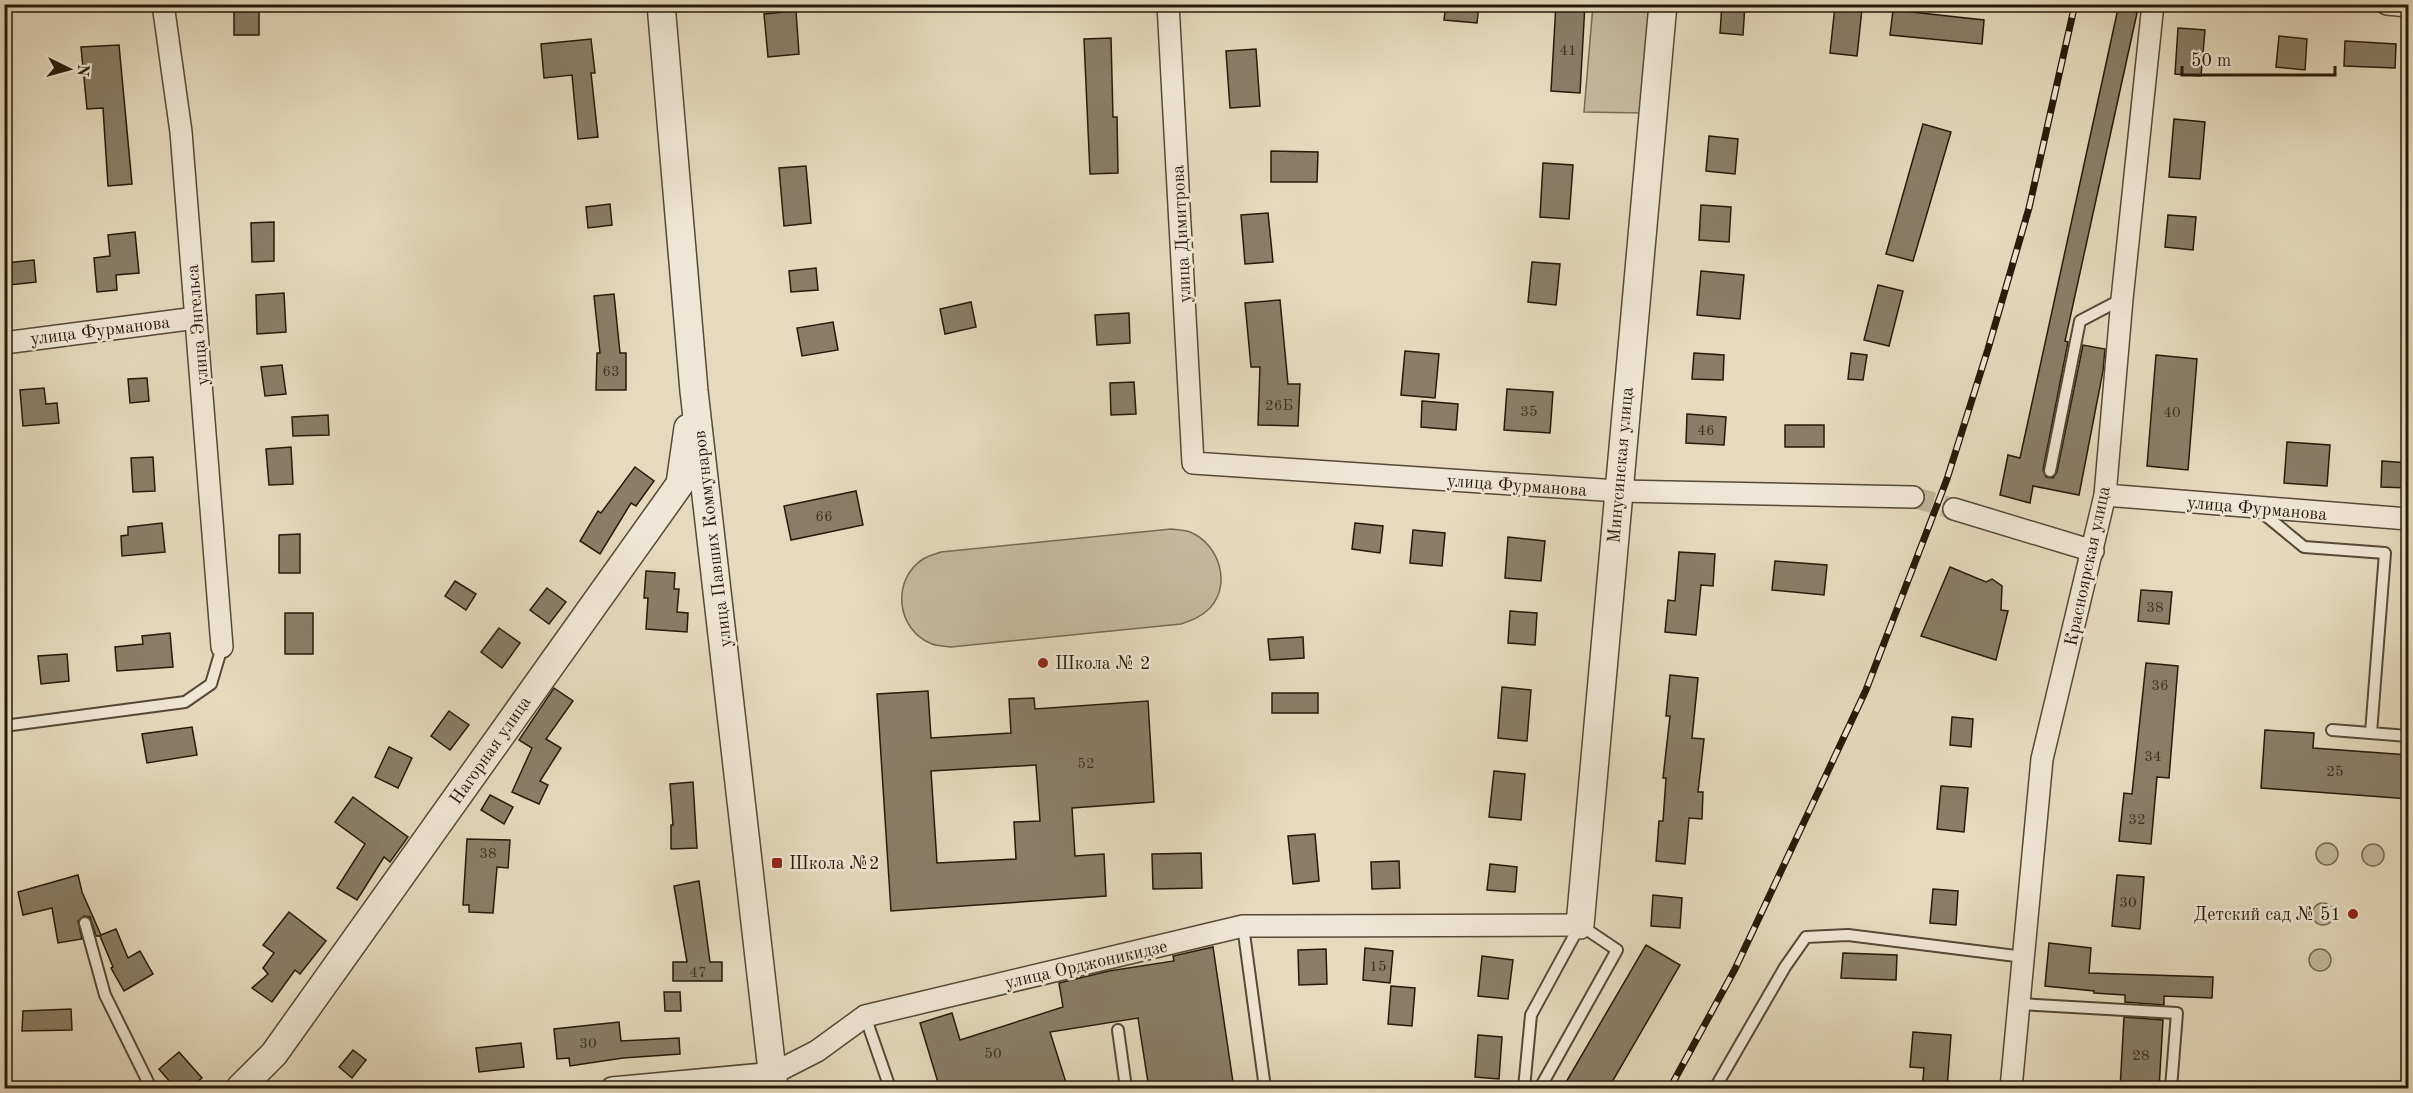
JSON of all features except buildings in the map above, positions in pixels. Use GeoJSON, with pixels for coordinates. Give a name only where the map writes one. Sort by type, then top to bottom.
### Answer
{"type":"FeatureCollection","features":[{"type":"Feature","properties":{"kind":"street","name":"улица Энгельса"},"geometry":{"type":"LineString","coordinates":[[163,4],[181,132],[222,647]]}},
{"type":"Feature","properties":{"kind":"street","name":"улица Павших Коммунаров"},"geometry":{"type":"LineString","coordinates":[[661,4],[694,391],[778,1083]]}},
{"type":"Feature","properties":{"kind":"street","name":"улица Димитрова"},"geometry":{"type":"LineString","coordinates":[[1168,4],[1193,463]]}},
{"type":"Feature","properties":{"kind":"street","name":"Минусинская улица"},"geometry":{"type":"LineString","coordinates":[[1580,925],[1663,4]]}},
{"type":"Feature","properties":{"kind":"street","name":"Красноярская улица"},"geometry":{"type":"LineString","coordinates":[[2011,1089],[2042,759],[2105,495],[2122,299],[2153,4]]}},
{"type":"Feature","properties":{"kind":"street"},"geometry":{"type":"LineString","coordinates":[[2387,4],[2409,6]]}},
{"type":"Feature","properties":{"kind":"street","name":"улица Фурманова"},"geometry":{"type":"LineString","coordinates":[[4,342],[196,318]]}},
{"type":"Feature","properties":{"kind":"street","name":"Нагорная улица"},"geometry":{"type":"LineString","coordinates":[[240,1089],[274,1054],[680,484],[694,391]]}},
{"type":"Feature","properties":{"kind":"street","name":"улица Фурманова"},"geometry":{"type":"LineString","coordinates":[[1193,463],[1618,491],[1913,497]]}},
{"type":"Feature","properties":{"kind":"street","name":"улица Фурманова"},"geometry":{"type":"LineString","coordinates":[[2105,495],[2409,519]]}},
{"type":"Feature","properties":{"kind":"street"},"geometry":{"type":"LineString","coordinates":[[1954,509],[2092,551]]}},
{"type":"Feature","properties":{"kind":"street","name":"улица Орджоникидзе"},"geometry":{"type":"LineString","coordinates":[[612,1089],[778,1083],[816,1051],[865,1017],[1243,926],[1580,925]]}},
{"type":"Feature","properties":{"kind":"lane"},"geometry":{"type":"LineString","coordinates":[[2050,471],[2080,321],[2122,299]]}},
{"type":"Feature","properties":{"kind":"lane"},"geometry":{"type":"LineString","coordinates":[[2258,508],[2304,548],[2385,553],[2371,733]]}},
{"type":"Feature","properties":{"kind":"lane"},"geometry":{"type":"LineString","coordinates":[[4,726],[185,702],[211,684],[222,647]]}},
{"type":"Feature","properties":{"kind":"lane"},"geometry":{"type":"LineString","coordinates":[[2332,730],[2409,736]]}},
{"type":"Feature","properties":{"kind":"lane"},"geometry":{"type":"LineString","coordinates":[[85,923],[105,995],[151,1089]]}},
{"type":"Feature","properties":{"kind":"lane"},"geometry":{"type":"LineString","coordinates":[[1524,1089],[1531,1015],[1580,925],[1617,950],[1540,1089]]}},
{"type":"Feature","properties":{"kind":"lane"},"geometry":{"type":"LineString","coordinates":[[1243,926],[1265,1089]]}},
{"type":"Feature","properties":{"kind":"lane"},"geometry":{"type":"LineString","coordinates":[[1715,1089],[1785,967],[1806,937],[1848,935],[2024,957]]}},
{"type":"Feature","properties":{"kind":"lane"},"geometry":{"type":"LineString","coordinates":[[2020,1004],[2177,1012],[2171,1089]]}},
{"type":"Feature","properties":{"kind":"lane"},"geometry":{"type":"LineString","coordinates":[[865,1017],[890,1089]]}},
{"type":"Feature","properties":{"kind":"lane"},"geometry":{"type":"LineString","coordinates":[[1118,1030],[1126,1089]]}},
{"type":"Feature","properties":{"kind":"shaded area"},"geometry":{"type":"Polygon","coordinates":[[[1593,5],[1652,5],[1643,113],[1584,112],[1593,5]]]}},
{"type":"Feature","properties":{"kind":"shaded area"},"geometry":{"type":"Polygon","coordinates":[[[1171,529],[1190,532],[1200,538],[1215,555],[1221,577],[1217,598],[1210,608],[1193,620],[1181,624],[951,647],[934,645],[920,637],[911,628],[905,616],[902,591],[906,579],[923,559],[941,552],[1171,529]]]}},
{"type":"Feature","properties":{"kind":"shaded area"},"geometry":{"type":"Polygon","coordinates":[[[2327,843],[2335,846],[2338,854],[2335,862],[2327,865],[2319,862],[2316,854],[2319,846],[2327,843]]]}},
{"type":"Feature","properties":{"kind":"shaded area"},"geometry":{"type":"Polygon","coordinates":[[[2373,844],[2381,847],[2384,855],[2381,863],[2373,866],[2365,863],[2362,855],[2365,847],[2373,844]]]}},
{"type":"Feature","properties":{"kind":"shaded area"},"geometry":{"type":"Polygon","coordinates":[[[2323,903],[2331,906],[2334,914],[2331,922],[2323,925],[2315,922],[2312,914],[2315,906],[2323,903]]]}},
{"type":"Feature","properties":{"kind":"shaded area"},"geometry":{"type":"Polygon","coordinates":[[[2320,949],[2328,952],[2331,960],[2328,968],[2320,971],[2312,968],[2309,960],[2312,952],[2320,949]]]}},
{"type":"Feature","properties":{"kind":"tunnel"},"geometry":{"type":"LineString","coordinates":[[1913,497],[1954,509]]}},
{"type":"Feature","properties":{"kind":"railway"},"geometry":{"type":"LineString","coordinates":[[1670,1088],[1735,969],[1866,690],[1947,479],[2029,208],[2075,4]]}},
{"type":"Feature","properties":{"kind":"place","name":"Школа № 2"},"geometry":{"type":"Point","coordinates":[1043,663]}},
{"type":"Feature","properties":{"kind":"place","name":"Школа №2"},"geometry":{"type":"Point","coordinates":[777,863]}},
{"type":"Feature","properties":{"kind":"place","name":"Детский сад № 51"},"geometry":{"type":"Point","coordinates":[2353,914]}}]}
